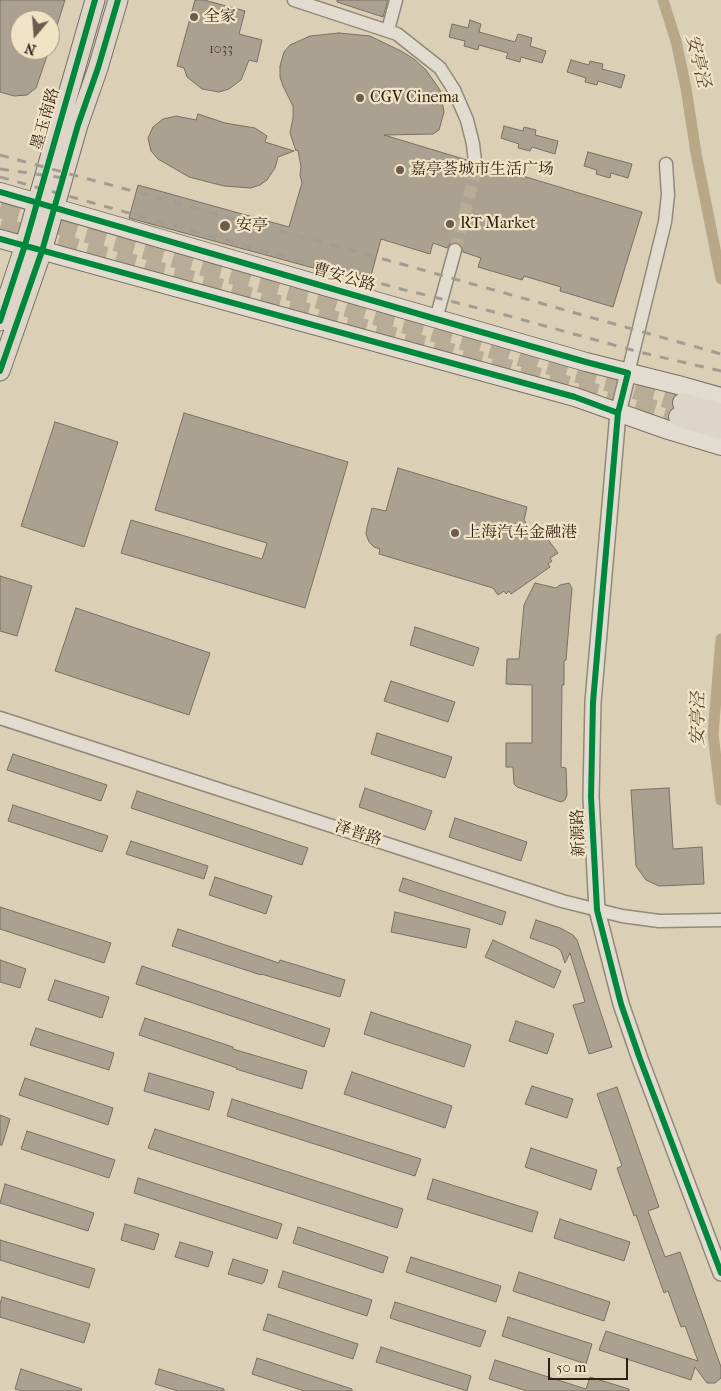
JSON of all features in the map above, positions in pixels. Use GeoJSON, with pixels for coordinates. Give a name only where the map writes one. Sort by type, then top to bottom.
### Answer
{"type":"FeatureCollection","features":[{"type":"Feature","properties":{"kind":"highway"},"geometry":{"type":"LineString","coordinates":[[721,414],[681,410],[721,429]]}},
{"type":"Feature","properties":{"kind":"main road","name":"墨玉南路"},"geometry":{"type":"LineString","coordinates":[[33,248],[95,0]]}},
{"type":"Feature","properties":{"kind":"main road","name":"墨玉南路"},"geometry":{"type":"LineString","coordinates":[[45,205],[118,0]]}},
{"type":"Feature","properties":{"kind":"main road","name":"曹安公路"},"geometry":{"type":"LineString","coordinates":[[0,192],[586,362],[721,397]]}},
{"type":"Feature","properties":{"kind":"main road"},"geometry":{"type":"LineString","coordinates":[[0,238],[575,397],[668,430],[721,446]]}},
{"type":"Feature","properties":{"kind":"main road"},"geometry":{"type":"LineString","coordinates":[[0,321],[33,248]]}},
{"type":"Feature","properties":{"kind":"main road"},"geometry":{"type":"LineString","coordinates":[[0,371],[33,248]]}},
{"type":"Feature","properties":{"kind":"street"},"geometry":{"type":"LineString","coordinates":[[294,0],[397,34],[440,68],[454,90],[466,120],[476,162]]}},
{"type":"Feature","properties":{"kind":"street"},"geometry":{"type":"LineString","coordinates":[[388,30],[396,0]]}},
{"type":"Feature","properties":{"kind":"street"},"geometry":{"type":"LineString","coordinates":[[628,372],[665,222],[668,196],[666,164]]}},
{"type":"Feature","properties":{"kind":"street"},"geometry":{"type":"LineString","coordinates":[[436,319],[455,250]]}},
{"type":"Feature","properties":{"kind":"street","name":"新源路"},"geometry":{"type":"LineString","coordinates":[[628,372],[618,413],[592,711],[591,796],[597,910],[621,1004],[636,1049],[721,1273]]}},
{"type":"Feature","properties":{"kind":"street","name":"泽普路"},"geometry":{"type":"LineString","coordinates":[[0,718],[553,898],[597,910],[659,921],[721,920]]}},
{"type":"Feature","properties":{"kind":"building"},"geometry":{"type":"Polygon","coordinates":[[[0,0],[65,0],[60,16],[60,10],[10,10],[10,60],[46,60],[36,88],[27,95],[14,96],[0,92],[0,0]]]}},
{"type":"Feature","properties":{"kind":"building"},"geometry":{"type":"Polygon","coordinates":[[[195,0],[204,0],[245,11],[239,34],[262,40],[257,62],[249,60],[241,80],[229,89],[219,92],[202,89],[187,77],[184,68],[177,66],[195,0]]]}},
{"type":"Feature","properties":{"kind":"building"},"geometry":{"type":"Polygon","coordinates":[[[337,0],[388,0],[383,17],[337,2],[337,0]]]}},
{"type":"Feature","properties":{"kind":"building"},"geometry":{"type":"Polygon","coordinates":[[[470,20],[481,24],[479,32],[515,42],[518,34],[532,38],[530,46],[546,51],[542,63],[521,57],[520,62],[506,58],[508,53],[479,45],[478,50],[464,46],[465,41],[449,37],[452,24],[468,28],[470,20]]]}},
{"type":"Feature","properties":{"kind":"building","name":"嘉亭荟城市生活广场"},"geometry":{"type":"Polygon","coordinates":[[[339,33],[370,36],[401,51],[426,70],[440,90],[444,112],[439,130],[433,134],[384,135],[467,160],[468,166],[472,170],[479,169],[483,164],[642,212],[613,307],[560,291],[561,287],[524,276],[522,280],[478,267],[481,258],[463,252],[461,245],[457,242],[450,244],[447,248],[433,243],[430,254],[381,239],[369,283],[129,218],[138,185],[289,227],[302,183],[298,150],[296,151],[290,133],[293,106],[280,77],[280,66],[284,52],[290,45],[310,36],[339,33]]]}},
{"type":"Feature","properties":{"kind":"building"},"geometry":{"type":"Polygon","coordinates":[[[571,60],[589,65],[590,61],[603,64],[602,69],[625,75],[621,88],[598,81],[597,85],[585,82],[586,78],[567,72],[571,60]]]}},
{"type":"Feature","properties":{"kind":"building"},"geometry":{"type":"Polygon","coordinates":[[[198,114],[225,123],[255,128],[267,136],[265,142],[294,151],[278,157],[275,168],[267,180],[251,188],[224,186],[189,177],[158,159],[151,151],[148,138],[153,127],[163,119],[176,116],[196,120],[198,114]]]}},
{"type":"Feature","properties":{"kind":"building"},"geometry":{"type":"Polygon","coordinates":[[[504,126],[523,131],[524,127],[536,130],[535,135],[558,141],[555,154],[532,147],[530,151],[518,148],[519,144],[501,138],[504,126]]]}},
{"type":"Feature","properties":{"kind":"building"},"geometry":{"type":"Polygon","coordinates":[[[588,152],[632,164],[628,178],[611,173],[610,178],[596,174],[597,170],[584,166],[588,152]]]}},
{"type":"Feature","properties":{"kind":"building"},"geometry":{"type":"Polygon","coordinates":[[[184,413],[348,462],[305,608],[121,553],[131,520],[262,559],[267,543],[155,510],[184,413]]]}},
{"type":"Feature","properties":{"kind":"building"},"geometry":{"type":"Polygon","coordinates":[[[55,422],[118,442],[84,547],[21,526],[55,422]]]}},
{"type":"Feature","properties":{"kind":"building","name":"上海汽车金融港"},"geometry":{"type":"Polygon","coordinates":[[[398,468],[527,507],[524,520],[531,531],[538,526],[558,553],[550,558],[552,561],[548,564],[550,567],[511,594],[509,591],[506,594],[504,591],[498,595],[493,588],[379,554],[380,549],[374,547],[369,542],[366,534],[367,527],[372,508],[386,511],[398,468]]]}},
{"type":"Feature","properties":{"kind":"building"},"geometry":{"type":"Polygon","coordinates":[[[0,576],[32,586],[17,636],[0,631],[0,576]]]}},
{"type":"Feature","properties":{"kind":"building"},"geometry":{"type":"Polygon","coordinates":[[[535,583],[556,588],[569,583],[572,588],[566,660],[564,661],[564,685],[562,685],[561,767],[566,768],[567,795],[565,800],[561,802],[517,787],[514,784],[513,767],[506,767],[506,743],[532,743],[532,685],[506,684],[507,659],[519,659],[524,605],[535,583]]]}},
{"type":"Feature","properties":{"kind":"building"},"geometry":{"type":"Polygon","coordinates":[[[76,608],[210,653],[189,715],[55,671],[76,608]]]}},
{"type":"Feature","properties":{"kind":"building"},"geometry":{"type":"Polygon","coordinates":[[[415,627],[479,648],[473,666],[410,645],[415,627]]]}},
{"type":"Feature","properties":{"kind":"building"},"geometry":{"type":"Polygon","coordinates":[[[391,681],[455,702],[448,722],[384,701],[391,681]]]}},
{"type":"Feature","properties":{"kind":"building"},"geometry":{"type":"Polygon","coordinates":[[[377,733],[452,757],[445,778],[371,754],[377,733]]]}},
{"type":"Feature","properties":{"kind":"building"},"geometry":{"type":"Polygon","coordinates":[[[13,754],[107,785],[101,801],[7,770],[13,754]]]}},
{"type":"Feature","properties":{"kind":"building"},"geometry":{"type":"Polygon","coordinates":[[[365,788],[432,811],[425,830],[359,807],[365,788]]]}},
{"type":"Feature","properties":{"kind":"building"},"geometry":{"type":"Polygon","coordinates":[[[669,788],[673,849],[702,847],[704,884],[659,886],[646,880],[636,866],[631,790],[669,788]]]}},
{"type":"Feature","properties":{"kind":"building"},"geometry":{"type":"Polygon","coordinates":[[[137,791],[308,848],[302,865],[131,808],[137,791]]]}},
{"type":"Feature","properties":{"kind":"building"},"geometry":{"type":"Polygon","coordinates":[[[13,805],[108,836],[102,852],[8,821],[13,805]]]}},
{"type":"Feature","properties":{"kind":"building"},"geometry":{"type":"Polygon","coordinates":[[[455,818],[527,842],[521,861],[449,837],[455,818]]]}},
{"type":"Feature","properties":{"kind":"building"},"geometry":{"type":"Polygon","coordinates":[[[131,841],[208,866],[204,879],[126,854],[131,841]]]}},
{"type":"Feature","properties":{"kind":"building"},"geometry":{"type":"Polygon","coordinates":[[[215,877],[272,896],[266,914],[209,895],[215,877]]]}},
{"type":"Feature","properties":{"kind":"building"},"geometry":{"type":"Polygon","coordinates":[[[403,878],[506,912],[502,925],[399,891],[403,878]]]}},
{"type":"Feature","properties":{"kind":"building"},"geometry":{"type":"Polygon","coordinates":[[[0,907],[111,943],[104,963],[0,929],[0,907]]]}},
{"type":"Feature","properties":{"kind":"building"},"geometry":{"type":"Polygon","coordinates":[[[395,912],[470,929],[466,948],[391,932],[395,912]]]}},
{"type":"Feature","properties":{"kind":"building"},"geometry":{"type":"Polygon","coordinates":[[[536,920],[560,928],[573,935],[577,940],[612,1047],[589,1054],[573,1005],[585,1002],[570,953],[565,963],[561,951],[556,947],[530,938],[536,920]]]}},
{"type":"Feature","properties":{"kind":"building"},"geometry":{"type":"Polygon","coordinates":[[[178,929],[279,963],[280,960],[345,980],[340,997],[261,975],[172,946],[178,929]]]}},
{"type":"Feature","properties":{"kind":"building"},"geometry":{"type":"Polygon","coordinates":[[[493,940],[561,971],[554,988],[485,957],[493,940]]]}},
{"type":"Feature","properties":{"kind":"building"},"geometry":{"type":"Polygon","coordinates":[[[0,960],[26,969],[20,988],[0,982],[0,960]]]}},
{"type":"Feature","properties":{"kind":"building"},"geometry":{"type":"Polygon","coordinates":[[[142,966],[330,1029],[324,1047],[136,984],[142,966]]]}},
{"type":"Feature","properties":{"kind":"building"},"geometry":{"type":"Polygon","coordinates":[[[55,980],[109,997],[102,1018],[48,1000],[55,980]]]}},
{"type":"Feature","properties":{"kind":"building"},"geometry":{"type":"Polygon","coordinates":[[[371,1012],[471,1045],[464,1067],[364,1034],[371,1012]]]}},
{"type":"Feature","properties":{"kind":"building"},"geometry":{"type":"Polygon","coordinates":[[[145,1018],[233,1047],[233,1049],[307,1071],[302,1089],[236,1069],[139,1035],[145,1018]]]}},
{"type":"Feature","properties":{"kind":"building"},"geometry":{"type":"Polygon","coordinates":[[[516,1021],[554,1034],[547,1054],[509,1041],[516,1021]]]}},
{"type":"Feature","properties":{"kind":"building"},"geometry":{"type":"Polygon","coordinates":[[[36,1028],[114,1053],[109,1070],[30,1045],[36,1028]]]}},
{"type":"Feature","properties":{"kind":"building"},"geometry":{"type":"Polygon","coordinates":[[[352,1072],[452,1106],[445,1128],[344,1094],[352,1072]]]}},
{"type":"Feature","properties":{"kind":"building"},"geometry":{"type":"Polygon","coordinates":[[[149,1073],[214,1092],[209,1110],[144,1091],[149,1073]]]}},
{"type":"Feature","properties":{"kind":"building"},"geometry":{"type":"Polygon","coordinates":[[[25,1078],[113,1108],[108,1125],[19,1095],[25,1078]]]}},
{"type":"Feature","properties":{"kind":"building"},"geometry":{"type":"Polygon","coordinates":[[[532,1086],[573,1099],[567,1118],[525,1104],[532,1086]]]}},
{"type":"Feature","properties":{"kind":"building"},"geometry":{"type":"Polygon","coordinates":[[[617,1087],[659,1207],[648,1211],[665,1257],[680,1252],[721,1367],[721,1378],[715,1383],[707,1383],[695,1367],[691,1380],[599,1350],[606,1331],[698,1361],[685,1326],[681,1327],[668,1291],[664,1293],[617,1168],[622,1166],[597,1094],[617,1087]]]}},
{"type":"Feature","properties":{"kind":"building"},"geometry":{"type":"Polygon","coordinates":[[[232,1099],[421,1159],[415,1176],[227,1116],[232,1099]]]}},
{"type":"Feature","properties":{"kind":"building"},"geometry":{"type":"Polygon","coordinates":[[[0,1115],[10,1119],[2,1145],[0,1145],[0,1115]]]}},
{"type":"Feature","properties":{"kind":"building"},"geometry":{"type":"Polygon","coordinates":[[[155,1129],[403,1209],[397,1228],[148,1148],[155,1129]]]}},
{"type":"Feature","properties":{"kind":"building"},"geometry":{"type":"Polygon","coordinates":[[[27,1131],[115,1160],[109,1178],[21,1149],[27,1131]]]}},
{"type":"Feature","properties":{"kind":"building"},"geometry":{"type":"Polygon","coordinates":[[[531,1148],[597,1170],[591,1190],[525,1167],[531,1148]]]}},
{"type":"Feature","properties":{"kind":"building"},"geometry":{"type":"Polygon","coordinates":[[[138,1178],[282,1224],[277,1239],[134,1193],[138,1178]]]}},
{"type":"Feature","properties":{"kind":"building"},"geometry":{"type":"Polygon","coordinates":[[[433,1179],[538,1212],[532,1232],[427,1199],[433,1179]]]}},
{"type":"Feature","properties":{"kind":"building"},"geometry":{"type":"Polygon","coordinates":[[[5,1184],[94,1213],[88,1231],[0,1203],[5,1184]]]}},
{"type":"Feature","properties":{"kind":"building"},"geometry":{"type":"Polygon","coordinates":[[[560,1219],[630,1242],[624,1261],[554,1238],[560,1219]]]}},
{"type":"Feature","properties":{"kind":"building"},"geometry":{"type":"Polygon","coordinates":[[[125,1224],[159,1234],[154,1250],[121,1240],[125,1224]]]}},
{"type":"Feature","properties":{"kind":"building"},"geometry":{"type":"Polygon","coordinates":[[[298,1227],[388,1257],[383,1273],[293,1243],[298,1227]]]}},
{"type":"Feature","properties":{"kind":"building"},"geometry":{"type":"Polygon","coordinates":[[[0,1240],[95,1269],[89,1288],[0,1260],[0,1240]]]}},
{"type":"Feature","properties":{"kind":"building"},"geometry":{"type":"Polygon","coordinates":[[[180,1242],[213,1252],[208,1267],[175,1257],[180,1242]]]}},
{"type":"Feature","properties":{"kind":"building"},"geometry":{"type":"Polygon","coordinates":[[[411,1257],[501,1286],[496,1302],[406,1272],[411,1257]]]}},
{"type":"Feature","properties":{"kind":"building"},"geometry":{"type":"Polygon","coordinates":[[[233,1259],[268,1270],[264,1282],[262,1284],[228,1274],[233,1259]]]}},
{"type":"Feature","properties":{"kind":"building"},"geometry":{"type":"Polygon","coordinates":[[[283,1271],[372,1300],[367,1316],[278,1287],[283,1271]]]}},
{"type":"Feature","properties":{"kind":"building"},"geometry":{"type":"Polygon","coordinates":[[[519,1272],[610,1302],[604,1321],[513,1291],[519,1272]]]}},
{"type":"Feature","properties":{"kind":"building"},"geometry":{"type":"Polygon","coordinates":[[[2,1297],[90,1324],[84,1343],[0,1317],[2,1297]]]}},
{"type":"Feature","properties":{"kind":"building"},"geometry":{"type":"Polygon","coordinates":[[[395,1302],[486,1331],[480,1347],[390,1318],[395,1302]]]}},
{"type":"Feature","properties":{"kind":"building"},"geometry":{"type":"Polygon","coordinates":[[[268,1314],[358,1344],[353,1359],[263,1330],[268,1314]]]}},
{"type":"Feature","properties":{"kind":"building"},"geometry":{"type":"Polygon","coordinates":[[[508,1317],[592,1344],[586,1364],[502,1336],[508,1317]]]}},
{"type":"Feature","properties":{"kind":"building"},"geometry":{"type":"Polygon","coordinates":[[[381,1347],[471,1376],[467,1391],[376,1362],[381,1347]]]}},
{"type":"Feature","properties":{"kind":"building"},"geometry":{"type":"Polygon","coordinates":[[[257,1358],[352,1389],[352,1391],[304,1391],[252,1374],[257,1358]]]}},
{"type":"Feature","properties":{"kind":"building"},"geometry":{"type":"Polygon","coordinates":[[[495,1360],[586,1389],[590,1377],[629,1389],[629,1391],[527,1391],[489,1379],[495,1360]]]}},
{"type":"Feature","properties":{"kind":"building"},"geometry":{"type":"Polygon","coordinates":[[[21,1369],[82,1389],[81,1391],[22,1391],[15,1389],[21,1369]]]}},
{"type":"Feature","properties":{"kind":"building"},"geometry":{"type":"Polygon","coordinates":[[[159,1369],[224,1389],[224,1391],[178,1391],[155,1384],[159,1369]]]}},
{"type":"Feature","properties":{"kind":"waterway","name":"安亭泾"},"geometry":{"type":"LineString","coordinates":[[663,0],[676,41],[686,88],[696,153],[721,279]]}},
{"type":"Feature","properties":{"kind":"waterway","name":"安亭泾"},"geometry":{"type":"LineString","coordinates":[[721,639],[713,734],[721,800]]}},
{"type":"Feature","properties":{"kind":"tunnel"},"geometry":{"type":"LineString","coordinates":[[455,250],[474,177],[475,162]]}},
{"type":"Feature","properties":{"kind":"tunnel"},"geometry":{"type":"LineString","coordinates":[[0,208],[683,403]]}},
{"type":"Feature","properties":{"kind":"tunnel"},"geometry":{"type":"LineString","coordinates":[[0,227],[679,417]]}},
{"type":"Feature","properties":{"kind":"railway"},"geometry":{"type":"LineString","coordinates":[[0,155],[405,265],[721,354]]}},
{"type":"Feature","properties":{"kind":"railway"},"geometry":{"type":"LineString","coordinates":[[0,169],[64,178]]}},
{"type":"Feature","properties":{"kind":"railway"},"geometry":{"type":"LineString","coordinates":[[0,177],[397,288],[498,313],[639,352],[721,371]]}},
{"type":"Feature","properties":{"kind":"cycle path"},"geometry":{"type":"LineString","coordinates":[[0,321],[25,245],[95,0]]}},
{"type":"Feature","properties":{"kind":"cycle path"},"geometry":{"type":"LineString","coordinates":[[0,371],[42,251],[78,125],[98,68],[118,0]]}},
{"type":"Feature","properties":{"kind":"cycle path"},"geometry":{"type":"LineString","coordinates":[[0,192],[628,373],[618,413],[593,702],[591,797],[597,910],[621,1004],[721,1273]]}},
{"type":"Feature","properties":{"kind":"cycle path"},"geometry":{"type":"LineString","coordinates":[[0,239],[575,397],[618,413]]}},
{"type":"Feature","properties":{"kind":"place","name":"全家"},"geometry":{"type":"Point","coordinates":[194,17]}},
{"type":"Feature","properties":{"kind":"place","name":"CGV Cinema"},"geometry":{"type":"Point","coordinates":[360,98]}},
{"type":"Feature","properties":{"kind":"place","name":"嘉亭荟城市生活广场"},"geometry":{"type":"Point","coordinates":[400,170]}},
{"type":"Feature","properties":{"kind":"place","name":"RT Market"},"geometry":{"type":"Point","coordinates":[450,224]}},
{"type":"Feature","properties":{"kind":"place","name":"安亭"},"geometry":{"type":"Point","coordinates":[225,226]}},
{"type":"Feature","properties":{"kind":"place","name":"上海汽车金融港"},"geometry":{"type":"Point","coordinates":[455,533]}}]}
